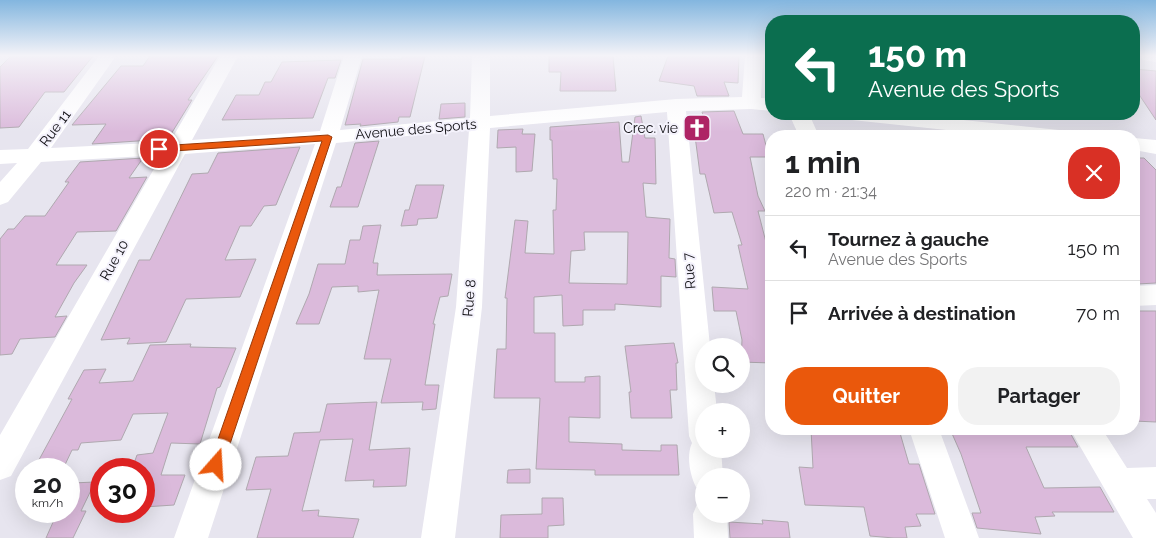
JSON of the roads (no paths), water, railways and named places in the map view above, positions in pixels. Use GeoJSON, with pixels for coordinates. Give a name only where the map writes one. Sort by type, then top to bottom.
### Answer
{"type":"FeatureCollection","features":[{"type":"Feature","properties":{"kind":"street","name":"Rue 11"},"geometry":{"type":"LineString","coordinates":[[0,197],[34,156],[89,81]]}},
{"type":"Feature","properties":{"kind":"street","name":"Rue 10"},"geometry":{"type":"LineString","coordinates":[[0,465],[216,81]]}},
{"type":"Feature","properties":{"kind":"street"},"geometry":{"type":"LineString","coordinates":[[191,538],[328,137],[345,81]]}},
{"type":"Feature","properties":{"kind":"street","name":"Rue 8"},"geometry":{"type":"LineString","coordinates":[[438,538],[469,307],[480,123],[481,81]]}},
{"type":"Feature","properties":{"kind":"street"},"geometry":{"type":"LineString","coordinates":[[751,102],[752,81]]}},
{"type":"Feature","properties":{"kind":"street","name":"Avenue des Sports"},"geometry":{"type":"LineString","coordinates":[[0,157],[177,148],[328,137],[676,106],[751,102],[765,104]]}},
{"type":"Feature","properties":{"kind":"street","name":"Rue 7"},"geometry":{"type":"LineString","coordinates":[[676,106],[701,403]]}},
{"type":"Feature","properties":{"kind":"street"},"geometry":{"type":"LineString","coordinates":[[909,120],[1003,130]]}},
{"type":"Feature","properties":{"kind":"street"},"geometry":{"type":"LineString","coordinates":[[1140,145],[1156,147]]}},
{"type":"Feature","properties":{"kind":"street"},"geometry":{"type":"LineString","coordinates":[[1140,296],[1156,295]]}},
{"type":"Feature","properties":{"kind":"street"},"geometry":{"type":"LineString","coordinates":[[926,435],[962,538]]}},
{"type":"Feature","properties":{"kind":"street"},"geometry":{"type":"LineString","coordinates":[[1089,435],[1152,538]]}},
{"type":"Feature","properties":{"kind":"street"},"geometry":{"type":"LineString","coordinates":[[1120,484],[1156,484]]}},
{"type":"Feature","properties":{"kind":"street"},"geometry":{"type":"LineString","coordinates":[[710,523],[711,538]]}},
{"type":"Feature","properties":{"kind":"place","name":"Crec. vie"},"geometry":{"type":"Point","coordinates":[697,128]}}]}
